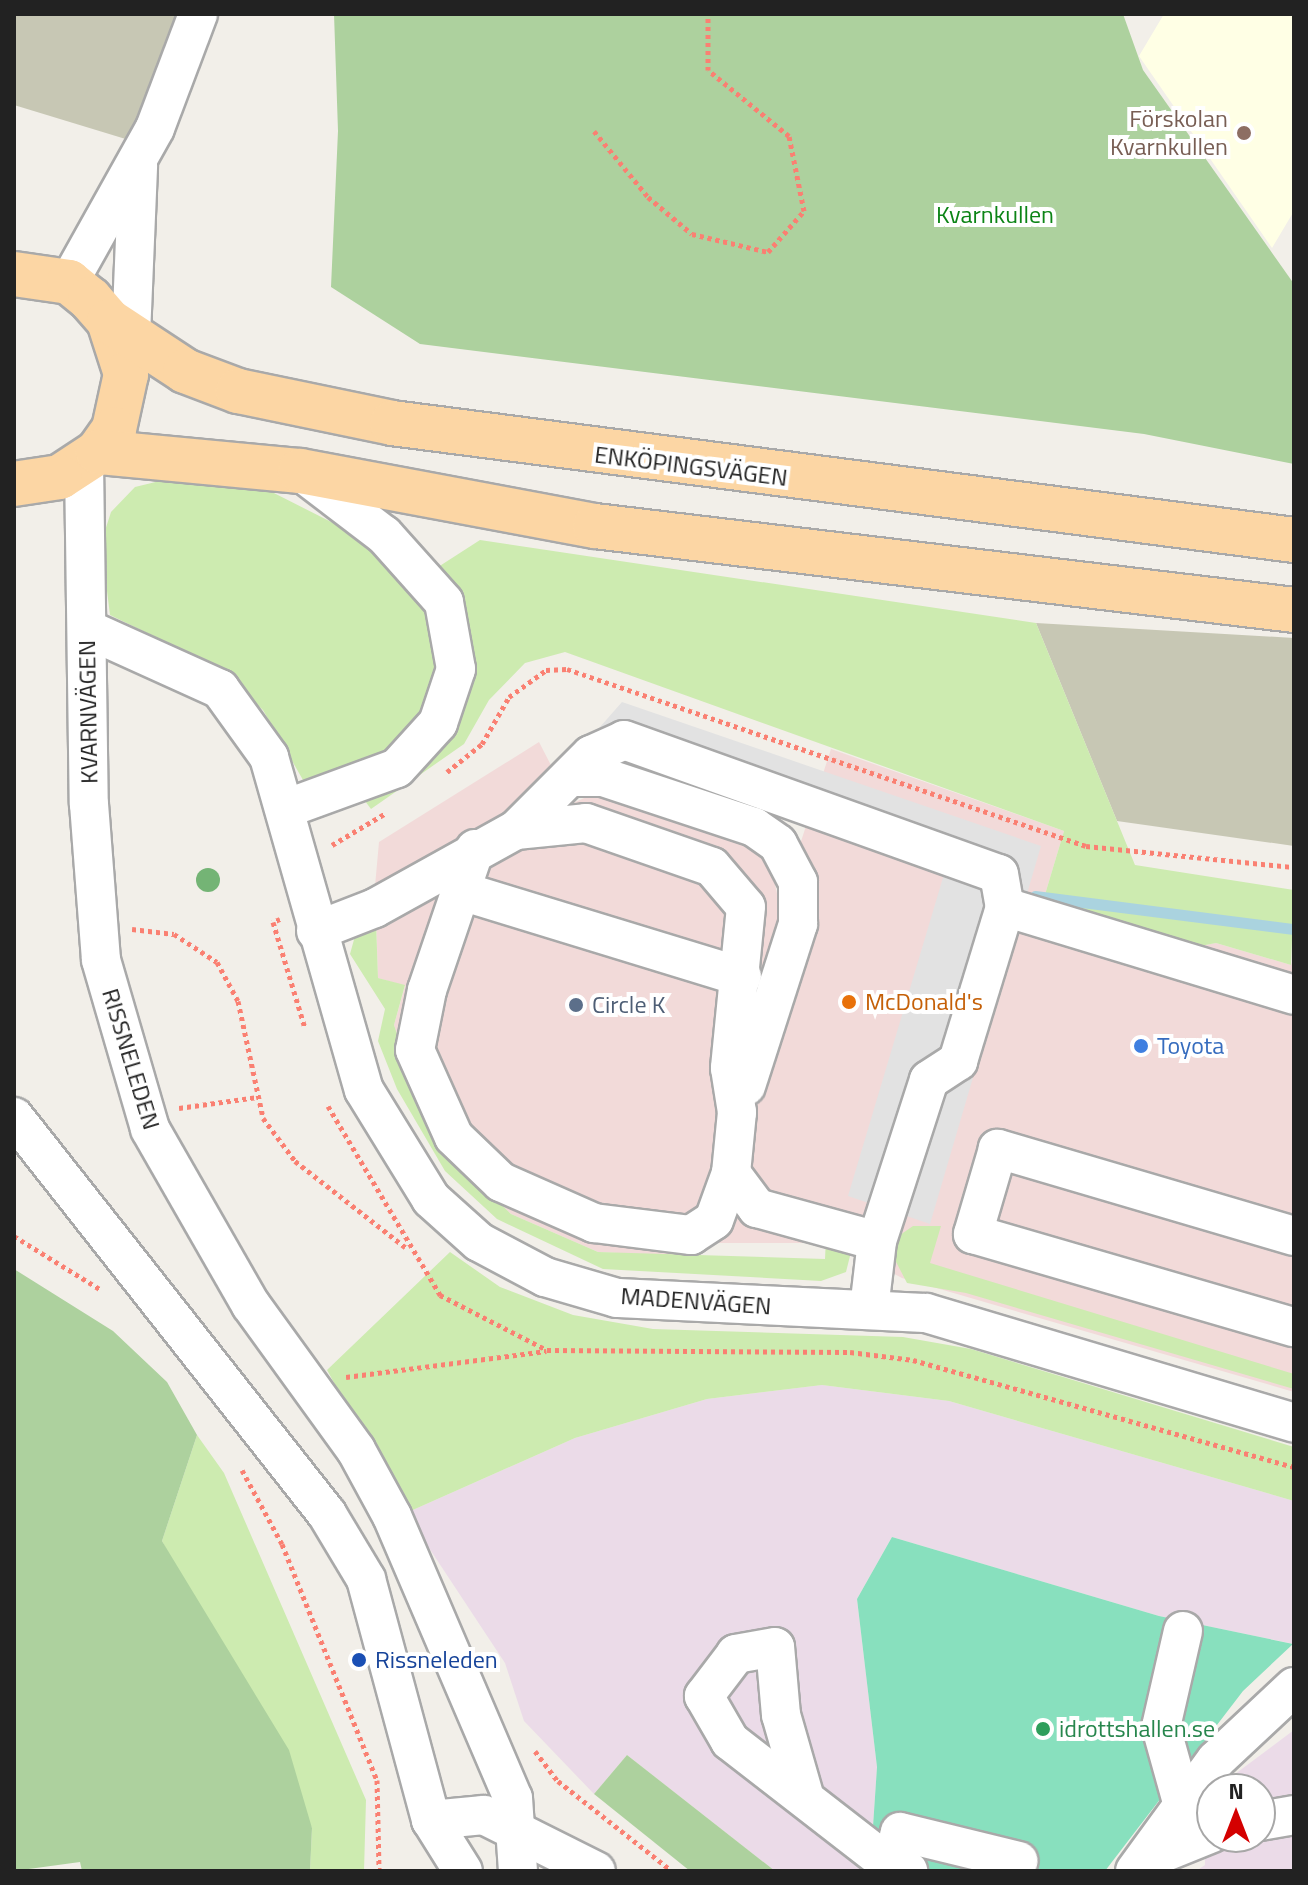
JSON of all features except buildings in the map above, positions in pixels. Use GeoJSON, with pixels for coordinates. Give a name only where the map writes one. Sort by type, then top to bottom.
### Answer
{"type":"FeatureCollection","features":[{"type":"Feature","properties":{"kind":"main road"},"geometry":{"type":"LineString","coordinates":[[14,274],[69,282]]}},
{"type":"Feature","properties":{"kind":"main road","name":"ENKÖPINGSVÄGEN"},"geometry":{"type":"LineString","coordinates":[[69,282],[120,328],[185,371],[238,391],[392,423],[1294,540]]}},
{"type":"Feature","properties":{"kind":"main road"},"geometry":{"type":"LineString","coordinates":[[14,484],[60,477],[91,458],[114,429],[126,374],[120,328]]}},
{"type":"Feature","properties":{"kind":"main road"},"geometry":{"type":"LineString","coordinates":[[91,458],[300,471],[595,526],[1294,610]]}},
{"type":"Feature","properties":{"kind":"street"},"geometry":{"type":"LineString","coordinates":[[69,282],[139,158],[198,14]]}},
{"type":"Feature","properties":{"kind":"street"},"geometry":{"type":"LineString","coordinates":[[120,328],[139,158]]}},
{"type":"Feature","properties":{"kind":"street","name":"KVARNVÄGEN"},"geometry":{"type":"LineString","coordinates":[[91,458],[87,629],[89,804],[111,951]]}},
{"type":"Feature","properties":{"kind":"street"},"geometry":{"type":"LineString","coordinates":[[285,809],[397,768],[438,723],[456,669],[444,602],[384,535],[300,471]]}},
{"type":"Feature","properties":{"kind":"street","name":"MADENVÄGEN"},"geometry":{"type":"LineString","coordinates":[[87,629],[220,689],[269,757],[316,931],[364,1090],[390,1142],[431,1199],[479,1242],[545,1277],[617,1298],[869,1309],[984,1328],[1294,1423]]}},
{"type":"Feature","properties":{"kind":"street"},"geometry":{"type":"LineString","coordinates":[[577,777],[591,755],[624,740],[999,874],[1005,907],[958,1061],[929,1080],[877,1241],[869,1309]]}},
{"type":"Feature","properties":{"kind":"street"},"geometry":{"type":"LineString","coordinates":[[475,849],[415,1050],[454,1137],[501,1182],[594,1223],[691,1235],[714,1220],[731,1173],[737,1112],[798,924],[798,882],[778,844],[754,827],[603,777],[577,777],[550,789],[516,830]]}},
{"type":"Feature","properties":{"kind":"street"},"geometry":{"type":"LineString","coordinates":[[316,931],[375,908],[475,849],[516,830],[586,823],[712,867],[746,907],[742,977],[730,1068],[737,1112]]}},
{"type":"Feature","properties":{"kind":"street"},"geometry":{"type":"LineString","coordinates":[[461,891],[742,977]]}},
{"type":"Feature","properties":{"kind":"street"},"geometry":{"type":"LineString","coordinates":[[1005,907],[1294,995]]}},
{"type":"Feature","properties":{"kind":"street","name":"RISSNELEDEN"},"geometry":{"type":"LineString","coordinates":[[111,951],[155,1140],[251,1305],[356,1450],[392,1516],[460,1660],[521,1832],[518,1871]]}},
{"type":"Feature","properties":{"kind":"street"},"geometry":{"type":"LineString","coordinates":[[14,1117],[71,1194],[173,1313],[327,1514],[366,1579],[431,1820],[430,1871]]}},
{"type":"Feature","properties":{"kind":"street"},"geometry":{"type":"LineString","coordinates":[[1294,1236],[998,1149],[973,1234],[1294,1327]]}},
{"type":"Feature","properties":{"kind":"street"},"geometry":{"type":"LineString","coordinates":[[731,1173],[757,1208],[877,1241]]}},
{"type":"Feature","properties":{"kind":"street"},"geometry":{"type":"LineString","coordinates":[[1183,1631],[1161,1727],[1183,1806]]}},
{"type":"Feature","properties":{"kind":"street"},"geometry":{"type":"LineString","coordinates":[[1140,1865],[1216,1760],[1294,1687]]}},
{"type":"Feature","properties":{"kind":"street"},"geometry":{"type":"LineString","coordinates":[[804,1795],[899,1868]]}},
{"type":"Feature","properties":{"kind":"street"},"geometry":{"type":"LineString","coordinates":[[431,1820],[484,1815],[596,1871]]}},
{"type":"Feature","properties":{"kind":"street"},"geometry":{"type":"LineString","coordinates":[[431,1820],[463,1871]]}},
{"type":"Feature","properties":{"kind":"street"},"geometry":{"type":"LineString","coordinates":[[899,1868],[900,1832],[1019,1861]]}},
{"type":"Feature","properties":{"kind":"street"},"geometry":{"type":"LineString","coordinates":[[1140,1865],[1196,1840]]}},
{"type":"Feature","properties":{"kind":"path"},"geometry":{"type":"LineString","coordinates":[[594,131],[648,197],[692,234],[768,252],[804,211],[789,136],[708,70],[708,14]]}},
{"type":"Feature","properties":{"kind":"path"},"geometry":{"type":"LineString","coordinates":[[111,951],[125,928],[174,934],[217,962],[238,1001],[263,1118],[295,1161],[409,1250],[440,1295],[547,1350]]}},
{"type":"Feature","properties":{"kind":"path"},"geometry":{"type":"LineString","coordinates":[[178,1108],[258,1097]]}},
{"type":"Feature","properties":{"kind":"path"},"geometry":{"type":"LineString","coordinates":[[14,1236],[114,1302]]}},
{"type":"Feature","properties":{"kind":"path"},"geometry":{"type":"LineString","coordinates":[[340,1378],[547,1350],[850,1352],[913,1360],[1294,1467]]}},
{"type":"Feature","properties":{"kind":"path"},"geometry":{"type":"LineString","coordinates":[[239,1464],[282,1544],[377,1780],[379,1871]]}},
{"type":"Feature","properties":{"kind":"shaded area"},"geometry":{"type":"Polygon","coordinates":[[[14,14],[219,14],[165,151],[14,105],[14,14]]]}},
{"type":"Feature","properties":{"kind":"shaded area","name":"Förskolan Kvarnkullen"},"geometry":{"type":"Polygon","coordinates":[[[1164,14],[1294,14],[1294,211],[1272,248],[1139,56],[1164,14]]]}},
{"type":"Feature","properties":{"kind":"shaded area"},"geometry":{"type":"Polygon","coordinates":[[[1036,623],[1294,638],[1294,846],[1117,821],[1036,623]]]}},
{"type":"Feature","properties":{"kind":"shaded area"},"geometry":{"type":"Polygon","coordinates":[[[622,702],[1041,846],[930,1224],[848,1196],[945,871],[585,744],[622,702]]]}},
{"type":"Feature","properties":{"kind":"shaded area"},"geometry":{"type":"Polygon","coordinates":[[[539,742],[571,804],[604,789],[746,839],[769,859],[780,906],[831,749],[1064,831],[1041,908],[1174,951],[1216,943],[1291,965],[1294,957],[1294,1392],[902,1278],[836,1243],[681,1243],[677,1256],[598,1252],[511,1214],[470,1175],[420,1101],[394,1025],[405,986],[378,978],[375,886],[379,842],[539,742]]]}},
{"type":"Feature","properties":{"kind":"shaded area"},"geometry":{"type":"Polygon","coordinates":[[[822,1385],[949,1401],[1294,1501],[1294,1644],[1159,1616],[892,1537],[857,1599],[877,1767],[870,1871],[775,1871],[627,1755],[594,1794],[524,1721],[505,1663],[406,1513],[575,1438],[707,1399],[822,1385]]]}},
{"type":"Feature","properties":{"kind":"shaded area"},"geometry":{"type":"Polygon","coordinates":[[[1294,1730],[1294,1871],[1196,1871],[1205,1865],[1205,1853],[1276,1853],[1276,1773],[1236,1773],[1294,1730]]]}},
{"type":"Feature","properties":{"kind":"green space","name":"Kvarnkullen"},"geometry":{"type":"Polygon","coordinates":[[[334,14],[1123,14],[1143,70],[1294,284],[1294,464],[1144,434],[420,344],[331,287],[338,131],[334,14]]]}},
{"type":"Feature","properties":{"kind":"green space"},"geometry":{"type":"Polygon","coordinates":[[[168,479],[266,489],[349,531],[427,606],[441,647],[437,690],[425,714],[382,759],[322,784],[303,780],[263,710],[215,666],[110,615],[101,543],[111,512],[135,487],[168,479]]]}},
{"type":"Feature","properties":{"kind":"green space"},"geometry":{"type":"Polygon","coordinates":[[[480,540],[1036,623],[1135,865],[1294,890],[1291,965],[1216,943],[1174,951],[1041,908],[1064,831],[565,652],[525,663],[489,700],[464,744],[371,809],[365,801],[433,757],[453,726],[435,569],[480,540]]]}},
{"type":"Feature","properties":{"kind":"green space"},"geometry":{"type":"Polygon","coordinates":[[[376,921],[378,978],[405,985],[394,1025],[420,1101],[470,1175],[511,1214],[598,1252],[825,1259],[826,1238],[851,1252],[846,1272],[821,1281],[603,1269],[497,1219],[445,1171],[397,1089],[378,1041],[385,1009],[350,954],[355,936],[376,921]]]}},
{"type":"Feature","properties":{"kind":"green space"},"geometry":{"type":"Polygon","coordinates":[[[913,1226],[941,1226],[930,1263],[1294,1374],[1294,1389],[966,1293],[907,1283],[893,1256],[900,1235],[913,1226]]]}},
{"type":"Feature","properties":{"kind":"green space"},"geometry":{"type":"Polygon","coordinates":[[[450,1252],[500,1287],[573,1315],[653,1329],[903,1337],[971,1349],[1294,1447],[1294,1501],[949,1401],[822,1385],[707,1399],[575,1438],[406,1513],[327,1370],[450,1252]]]}},
{"type":"Feature","properties":{"kind":"green space"},"geometry":{"type":"Polygon","coordinates":[[[14,1269],[113,1331],[167,1382],[197,1435],[162,1541],[289,1750],[312,1828],[310,1871],[82,1871],[80,1862],[14,1871],[14,1269]]]}},
{"type":"Feature","properties":{"kind":"green space"},"geometry":{"type":"Polygon","coordinates":[[[197,1435],[224,1473],[366,1800],[364,1871],[310,1871],[312,1828],[162,1541],[197,1435]]]}},
{"type":"Feature","properties":{"kind":"green space","name":"idrottshallen.se"},"geometry":{"type":"Polygon","coordinates":[[[892,1537],[1159,1616],[1293,1644],[1243,1691],[1105,1871],[870,1871],[877,1767],[857,1599],[892,1537]]]}},
{"type":"Feature","properties":{"kind":"green space"},"geometry":{"type":"Polygon","coordinates":[[[627,1755],[775,1871],[690,1871],[594,1794],[627,1755]]]}},
{"type":"Feature","properties":{"kind":"waterway"},"geometry":{"type":"LineString","coordinates":[[1035,896],[1294,929]]}},
{"type":"Feature","properties":{"kind":"place","name":"Förskolan Kvarnkullen"},"geometry":{"type":"Point","coordinates":[1244,133]}},
{"type":"Feature","properties":{"kind":"place","name":"McDonald's"},"geometry":{"type":"Point","coordinates":[849,1002]}},
{"type":"Feature","properties":{"kind":"place","name":"Circle K"},"geometry":{"type":"Point","coordinates":[576,1005]}},
{"type":"Feature","properties":{"kind":"place","name":"Toyota"},"geometry":{"type":"Point","coordinates":[1141,1046]}},
{"type":"Feature","properties":{"kind":"place","name":"Rissneleden"},"geometry":{"type":"Point","coordinates":[359,1660]}},
{"type":"Feature","properties":{"kind":"place","name":"idrottshallen.se"},"geometry":{"type":"Point","coordinates":[1043,1729]}}]}
